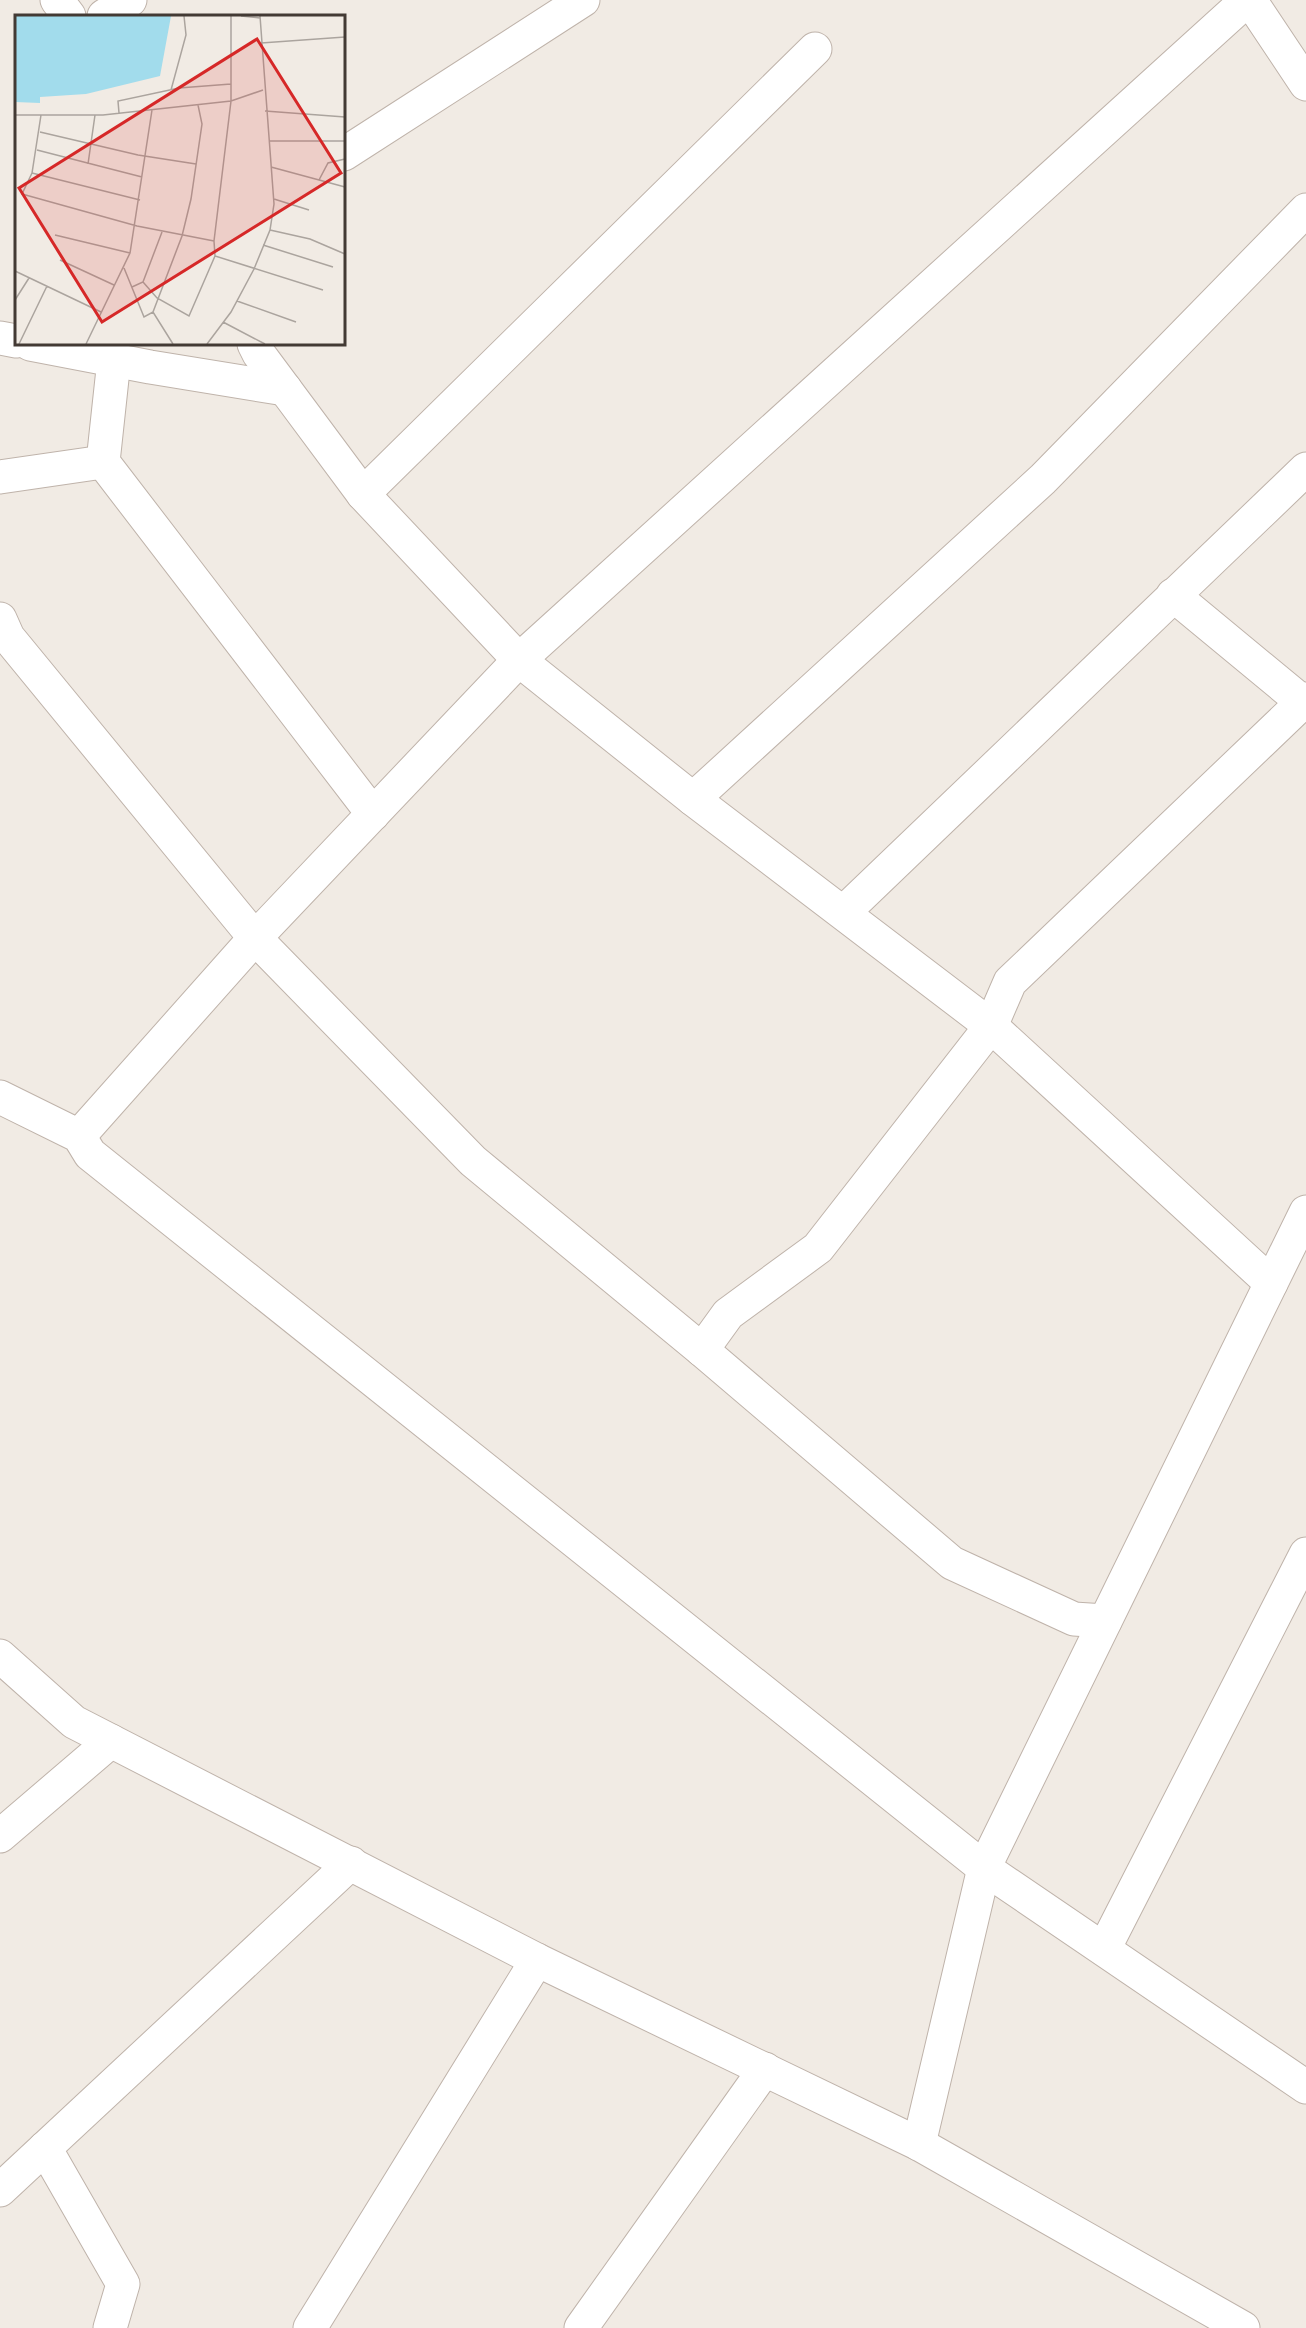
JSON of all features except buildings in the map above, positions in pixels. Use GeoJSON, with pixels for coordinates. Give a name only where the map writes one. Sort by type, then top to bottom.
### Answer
{"type":"FeatureCollection","features":[{"type":"Feature","properties":{"kind":"street"},"geometry":{"type":"LineString","coordinates":[[57,0],[68,15]]}},
{"type":"Feature","properties":{"kind":"street"},"geometry":{"type":"LineString","coordinates":[[106,15],[130,0]]}},
{"type":"Feature","properties":{"kind":"street"},"geometry":{"type":"LineString","coordinates":[[345,153],[583,0]]}},
{"type":"Feature","properties":{"kind":"street"},"geometry":{"type":"LineString","coordinates":[[79,1136],[255,938],[519,660],[1249,0],[1306,84]]}},
{"type":"Feature","properties":{"kind":"street"},"geometry":{"type":"LineString","coordinates":[[363,494],[815,49]]}},
{"type":"Feature","properties":{"kind":"street"},"geometry":{"type":"LineString","coordinates":[[693,798],[1043,479],[1306,210]]}},
{"type":"Feature","properties":{"kind":"street"},"geometry":{"type":"LineString","coordinates":[[0,338],[15,341]]}},
{"type":"Feature","properties":{"kind":"street"},"geometry":{"type":"LineString","coordinates":[[35,345],[285,388]]}},
{"type":"Feature","properties":{"kind":"street"},"geometry":{"type":"LineString","coordinates":[[254,345],[363,494],[519,660],[693,798],[991,1026],[1271,1283]]}},
{"type":"Feature","properties":{"kind":"street"},"geometry":{"type":"LineString","coordinates":[[114,360],[103,462],[373,814]]}},
{"type":"Feature","properties":{"kind":"street"},"geometry":{"type":"LineString","coordinates":[[0,477],[103,462]]}},
{"type":"Feature","properties":{"kind":"street"},"geometry":{"type":"LineString","coordinates":[[843,912],[1306,469]]}},
{"type":"Feature","properties":{"kind":"street"},"geometry":{"type":"LineString","coordinates":[[702,1350],[728,1314],[818,1248],[991,1026],[1011,982],[1305,702],[1173,595]]}},
{"type":"Feature","properties":{"kind":"street"},"geometry":{"type":"LineString","coordinates":[[0,619],[8,637],[255,938],[473,1161],[702,1350],[952,1563],[1074,1619],[1105,1621]]}},
{"type":"Feature","properties":{"kind":"street"},"geometry":{"type":"LineString","coordinates":[[0,1097],[79,1136],[90,1154],[984,1868],[1306,2087]]}},
{"type":"Feature","properties":{"kind":"street"},"geometry":{"type":"LineString","coordinates":[[919,2144],[984,1868],[1306,1212]]}},
{"type":"Feature","properties":{"kind":"street"},"geometry":{"type":"LineString","coordinates":[[1104,1949],[1306,1554]]}},
{"type":"Feature","properties":{"kind":"street"},"geometry":{"type":"LineString","coordinates":[[0,1656],[74,1722],[537,1960],[919,2144],[1243,2328]]}},
{"type":"Feature","properties":{"kind":"street"},"geometry":{"type":"LineString","coordinates":[[0,1836],[111,1741]]}},
{"type":"Feature","properties":{"kind":"street"},"geometry":{"type":"LineString","coordinates":[[0,2190],[351,1863]]}},
{"type":"Feature","properties":{"kind":"street"},"geometry":{"type":"LineString","coordinates":[[310,2328],[537,1960]]}},
{"type":"Feature","properties":{"kind":"street"},"geometry":{"type":"LineString","coordinates":[[581,2328],[765,2069]]}},
{"type":"Feature","properties":{"kind":"street"},"geometry":{"type":"LineString","coordinates":[[45,2148],[123,2284],[110,2328]]}}]}
